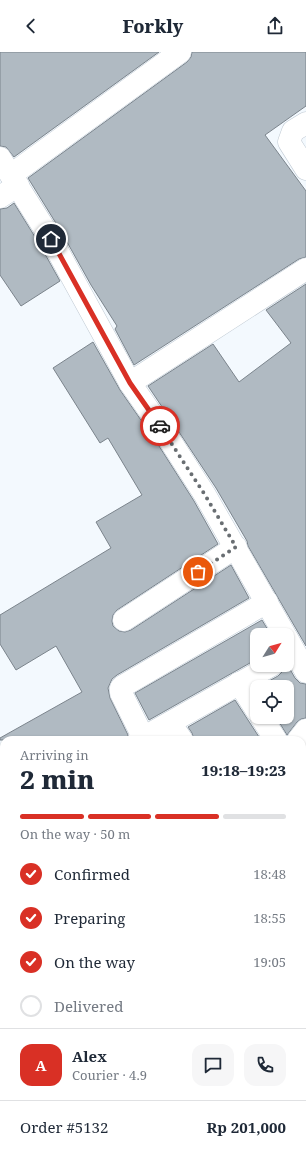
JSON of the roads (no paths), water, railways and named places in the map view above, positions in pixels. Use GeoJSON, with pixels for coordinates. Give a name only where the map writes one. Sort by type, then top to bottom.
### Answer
{"type":"FeatureCollection","features":[{"type":"Feature","properties":{"kind":"street"},"geometry":{"type":"LineString","coordinates":[[0,197],[9,173],[180,52]]}},
{"type":"Feature","properties":{"kind":"street"},"geometry":{"type":"LineString","coordinates":[[306,123],[293,132],[289,142],[306,169]]}},
{"type":"Feature","properties":{"kind":"street"},"geometry":{"type":"LineString","coordinates":[[9,173],[54,246],[130,383],[197,482],[236,547],[267,602],[279,628]]}},
{"type":"Feature","properties":{"kind":"street"},"geometry":{"type":"LineString","coordinates":[[130,383],[306,269]]}},
{"type":"Feature","properties":{"kind":"street"},"geometry":{"type":"LineString","coordinates":[[124,620],[236,547]]}},
{"type":"Feature","properties":{"kind":"street"},"geometry":{"type":"LineString","coordinates":[[140,736],[121,692],[122,686],[267,602]]}},
{"type":"Feature","properties":{"kind":"street"},"geometry":{"type":"LineString","coordinates":[[294,655],[306,672]]}},
{"type":"Feature","properties":{"kind":"street"},"geometry":{"type":"LineString","coordinates":[[154,736],[176,731],[240,683],[260,672]]}},
{"type":"Feature","properties":{"kind":"street"},"geometry":{"type":"LineString","coordinates":[[240,683],[250,699]]}},
{"type":"Feature","properties":{"kind":"street"},"geometry":{"type":"LineString","coordinates":[[266,724],[273,736]]}}]}
